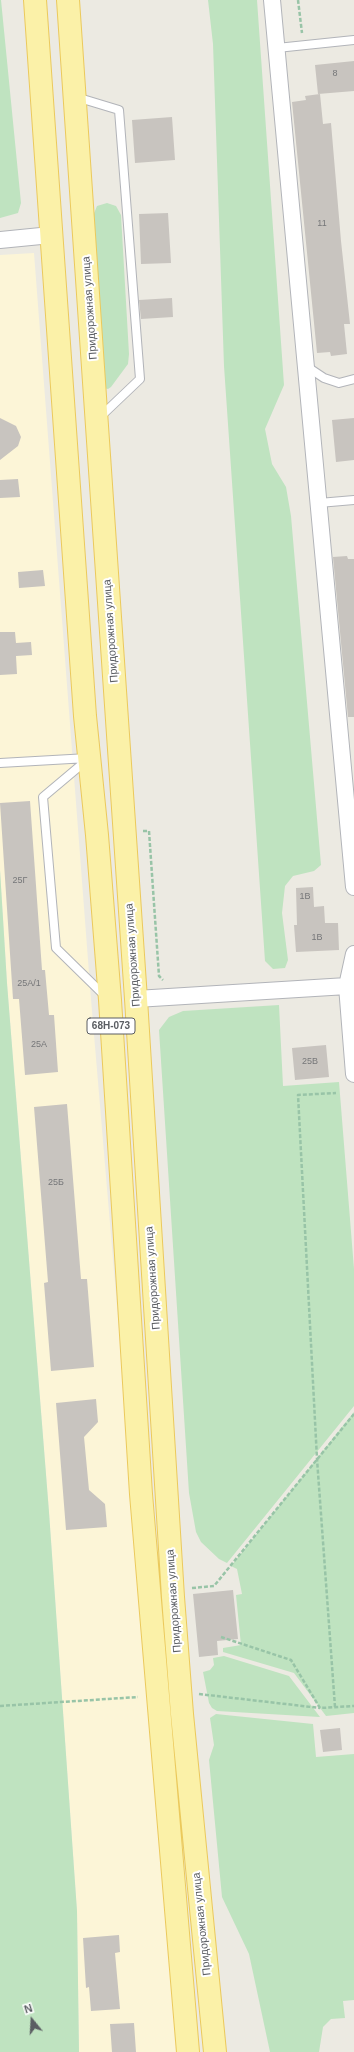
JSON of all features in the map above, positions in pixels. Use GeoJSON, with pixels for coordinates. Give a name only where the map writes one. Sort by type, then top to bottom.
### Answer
{"type":"FeatureCollection","features":[{"type":"Feature","properties":{"kind":"main road","name":"68Н-073"},"geometry":{"type":"LineString","coordinates":[[35,0],[52,234],[68,493],[110,1000],[141,1494],[188,2052]]}},
{"type":"Feature","properties":{"kind":"main road","name":"Придорожная улица"},"geometry":{"type":"LineString","coordinates":[[68,0],[136,999],[180,1687],[215,2052]]}},
{"type":"Feature","properties":{"kind":"street"},"geometry":{"type":"LineString","coordinates":[[272,0],[354,888]]}},
{"type":"Feature","properties":{"kind":"street"},"geometry":{"type":"LineString","coordinates":[[0,240],[52,234]]}},
{"type":"Feature","properties":{"kind":"street"},"geometry":{"type":"LineString","coordinates":[[354,954],[350,986],[354,1074]]}},
{"type":"Feature","properties":{"kind":"street"},"geometry":{"type":"LineString","coordinates":[[136,999],[350,986]]}},
{"type":"Feature","properties":{"kind":"lane"},"geometry":{"type":"LineString","coordinates":[[277,48],[354,40]]}},
{"type":"Feature","properties":{"kind":"lane"},"geometry":{"type":"LineString","coordinates":[[75,97],[118,110],[140,379],[97,420]]}},
{"type":"Feature","properties":{"kind":"lane"},"geometry":{"type":"LineString","coordinates":[[306,365],[324,378],[339,383],[354,378]]}},
{"type":"Feature","properties":{"kind":"lane"},"geometry":{"type":"LineString","coordinates":[[318,503],[354,500]]}},
{"type":"Feature","properties":{"kind":"lane"},"geometry":{"type":"LineString","coordinates":[[0,763],[89,758]]}},
{"type":"Feature","properties":{"kind":"lane"},"geometry":{"type":"LineString","coordinates":[[89,758],[43,797],[44,813],[56,948],[110,1000]]}},
{"type":"Feature","properties":{"kind":"path"},"geometry":{"type":"LineString","coordinates":[[298,0],[303,45]]}},
{"type":"Feature","properties":{"kind":"path"},"geometry":{"type":"LineString","coordinates":[[124,833],[149,831],[159,976],[167,985]]}},
{"type":"Feature","properties":{"kind":"path"},"geometry":{"type":"LineString","coordinates":[[335,1707],[317,1459],[298,1095],[336,1093]]}},
{"type":"Feature","properties":{"kind":"path"},"geometry":{"type":"LineString","coordinates":[[214,1586],[354,1414]]}},
{"type":"Feature","properties":{"kind":"path"},"geometry":{"type":"LineString","coordinates":[[221,1637],[291,1660],[320,1708]]}},
{"type":"Feature","properties":{"kind":"path"},"geometry":{"type":"LineString","coordinates":[[200,1694],[320,1708],[354,1706]]}},
{"type":"Feature","properties":{"kind":"path"},"geometry":{"type":"LineString","coordinates":[[0,1706],[138,1697]]}},
{"type":"Feature","properties":{"kind":"shaded area"},"geometry":{"type":"Polygon","coordinates":[[[34,253],[91,999],[180,2052],[79,2052],[77,1911],[49,1512],[7,983],[0,870],[0,255],[34,253]]]}},
{"type":"Feature","properties":{"kind":"green space"},"geometry":{"type":"Polygon","coordinates":[[[0,0],[21,203],[18,213],[0,218],[0,0]]]}},
{"type":"Feature","properties":{"kind":"green space"},"geometry":{"type":"Polygon","coordinates":[[[208,0],[257,0],[284,385],[265,429],[272,464],[286,487],[291,516],[321,865],[314,871],[293,876],[285,886],[282,913],[288,960],[285,968],[273,969],[265,961],[224,366],[213,44],[208,0]]]}},
{"type":"Feature","properties":{"kind":"green space"},"geometry":{"type":"Polygon","coordinates":[[[107,203],[116,206],[121,215],[129,354],[128,364],[108,389],[104,388],[93,216],[97,206],[107,203]]]}},
{"type":"Feature","properties":{"kind":"green space"},"geometry":{"type":"Polygon","coordinates":[[[0,870],[7,983],[49,1512],[77,1911],[79,2052],[0,2052],[0,870]]]}},
{"type":"Feature","properties":{"kind":"green space"},"geometry":{"type":"Polygon","coordinates":[[[279,1005],[283,1086],[339,1082],[354,1269],[354,1406],[227,1563],[219,1559],[201,1542],[196,1532],[189,1493],[159,1030],[169,1017],[183,1011],[279,1005]]]}},
{"type":"Feature","properties":{"kind":"green space"},"geometry":{"type":"Polygon","coordinates":[[[354,1412],[354,1713],[326,1716],[294,1673],[223,1652],[223,1648],[241,1645],[236,1595],[242,1594],[237,1569],[231,1566],[354,1412]]]}},
{"type":"Feature","properties":{"kind":"green space"},"geometry":{"type":"Polygon","coordinates":[[[224,1656],[289,1676],[320,1717],[217,1711],[212,1708],[209,1703],[203,1672],[210,1670],[214,1665],[213,1658],[224,1656]]]}},
{"type":"Feature","properties":{"kind":"green space"},"geometry":{"type":"Polygon","coordinates":[[[216,1714],[313,1724],[316,1757],[354,1754],[354,2000],[343,2001],[345,2018],[331,2019],[323,2027],[319,2052],[270,2052],[249,1954],[222,1897],[209,1760],[214,1745],[210,1718],[216,1714]]]}},
{"type":"Feature","properties":{"kind":"building"},"geometry":{"type":"Polygon","coordinates":[[[354,61],[354,91],[318,94],[315,65],[354,61]]]}},
{"type":"Feature","properties":{"kind":"building"},"geometry":{"type":"Polygon","coordinates":[[[320,94],[323,124],[331,123],[350,324],[344,324],[347,354],[331,356],[330,352],[317,353],[292,102],[306,100],[305,96],[320,94]]]}},
{"type":"Feature","properties":{"kind":"building"},"geometry":{"type":"Polygon","coordinates":[[[172,117],[175,160],[135,163],[132,120],[172,117]]]}},
{"type":"Feature","properties":{"kind":"building"},"geometry":{"type":"Polygon","coordinates":[[[168,213],[171,263],[141,264],[139,214],[168,213]]]}},
{"type":"Feature","properties":{"kind":"building"},"geometry":{"type":"Polygon","coordinates":[[[172,298],[173,317],[141,319],[139,300],[172,298]]]}},
{"type":"Feature","properties":{"kind":"building"},"geometry":{"type":"Polygon","coordinates":[[[0,418],[16,426],[21,437],[18,446],[0,460],[0,418]]]}},
{"type":"Feature","properties":{"kind":"building"},"geometry":{"type":"Polygon","coordinates":[[[354,418],[354,460],[336,462],[332,420],[354,418]]]}},
{"type":"Feature","properties":{"kind":"building"},"geometry":{"type":"Polygon","coordinates":[[[18,479],[20,497],[0,498],[0,480],[18,479]]]}},
{"type":"Feature","properties":{"kind":"building"},"geometry":{"type":"Polygon","coordinates":[[[347,556],[348,559],[354,559],[354,717],[348,717],[333,557],[347,556]]]}},
{"type":"Feature","properties":{"kind":"building"},"geometry":{"type":"Polygon","coordinates":[[[43,570],[45,586],[19,588],[18,572],[43,570]]]}},
{"type":"Feature","properties":{"kind":"building"},"geometry":{"type":"Polygon","coordinates":[[[0,632],[15,632],[16,643],[31,642],[32,655],[16,656],[17,674],[0,675],[0,632]]]}},
{"type":"Feature","properties":{"kind":"building"},"geometry":{"type":"Polygon","coordinates":[[[30,801],[42,970],[45,970],[49,1015],[54,1015],[58,1072],[25,1075],[19,999],[13,999],[0,803],[30,801]]]}},
{"type":"Feature","properties":{"kind":"building"},"geometry":{"type":"Polygon","coordinates":[[[313,887],[314,907],[324,906],[325,923],[338,923],[339,950],[296,952],[294,925],[297,925],[296,888],[313,887]]]}},
{"type":"Feature","properties":{"kind":"building"},"geometry":{"type":"Polygon","coordinates":[[[326,1045],[329,1077],[295,1080],[292,1048],[326,1045]]]}},
{"type":"Feature","properties":{"kind":"building"},"geometry":{"type":"Polygon","coordinates":[[[67,1104],[81,1279],[87,1279],[94,1367],[51,1371],[44,1283],[48,1282],[34,1107],[67,1104]]]}},
{"type":"Feature","properties":{"kind":"building"},"geometry":{"type":"Polygon","coordinates":[[[96,1399],[98,1422],[84,1437],[89,1490],[105,1504],[107,1527],[66,1530],[56,1403],[96,1399]]]}},
{"type":"Feature","properties":{"kind":"building"},"geometry":{"type":"Polygon","coordinates":[[[233,1590],[238,1639],[217,1641],[218,1655],[199,1657],[193,1594],[233,1590]]]}},
{"type":"Feature","properties":{"kind":"building"},"geometry":{"type":"Polygon","coordinates":[[[340,1728],[342,1750],[323,1752],[320,1730],[340,1728]]]}},
{"type":"Feature","properties":{"kind":"building"},"geometry":{"type":"Polygon","coordinates":[[[119,1935],[120,1952],[115,1953],[120,2009],[91,2011],[89,1987],[86,1988],[83,1938],[119,1935]]]}},
{"type":"Feature","properties":{"kind":"building"},"geometry":{"type":"Polygon","coordinates":[[[134,2023],[136,2052],[112,2052],[110,2024],[134,2023]]]}}]}
